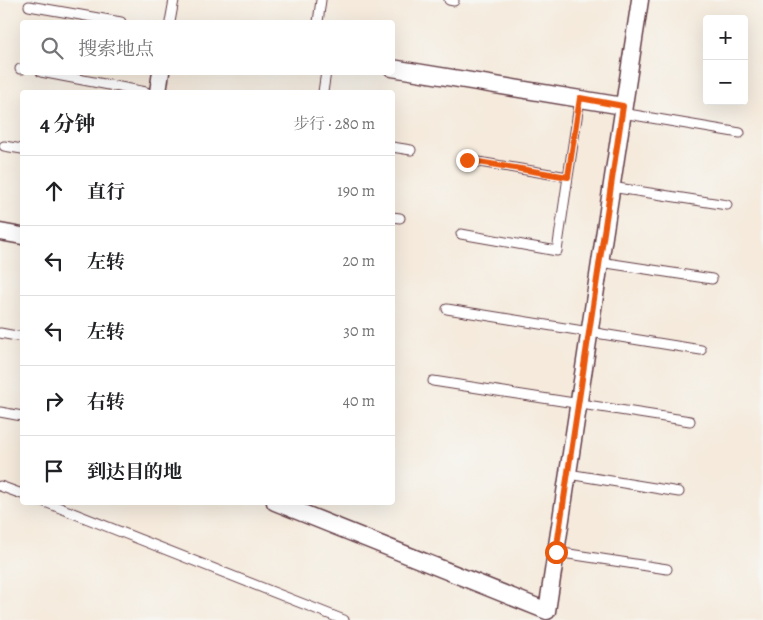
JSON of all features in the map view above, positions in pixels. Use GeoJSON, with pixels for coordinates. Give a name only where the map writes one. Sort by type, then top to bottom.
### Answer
{"type":"FeatureCollection","features":[{"type":"Feature","properties":{"kind":"street"},"geometry":{"type":"LineString","coordinates":[[282,505],[546,616],[640,0]]}},
{"type":"Feature","properties":{"kind":"street"},"geometry":{"type":"LineString","coordinates":[[395,68],[580,98],[623,110]]}},
{"type":"Feature","properties":{"kind":"street"},"geometry":{"type":"LineString","coordinates":[[158,90],[161,75]]}},
{"type":"Feature","properties":{"kind":"street"},"geometry":{"type":"LineString","coordinates":[[0,232],[20,236]]}},
{"type":"Feature","properties":{"kind":"lane"},"geometry":{"type":"LineString","coordinates":[[170,20],[174,0]]}},
{"type":"Feature","properties":{"kind":"lane"},"geometry":{"type":"LineString","coordinates":[[318,20],[321,0]]}},
{"type":"Feature","properties":{"kind":"lane"},"geometry":{"type":"LineString","coordinates":[[29,6],[110,20]]}},
{"type":"Feature","properties":{"kind":"lane"},"geometry":{"type":"LineString","coordinates":[[57,75],[136,90]]}},
{"type":"Feature","properties":{"kind":"lane"},"geometry":{"type":"LineString","coordinates":[[323,90],[326,75]]}},
{"type":"Feature","properties":{"kind":"lane"},"geometry":{"type":"LineString","coordinates":[[461,234],[557,251],[580,98]]}},
{"type":"Feature","properties":{"kind":"lane"},"geometry":{"type":"LineString","coordinates":[[623,110],[740,133]]}},
{"type":"Feature","properties":{"kind":"lane"},"geometry":{"type":"LineString","coordinates":[[4,146],[20,149]]}},
{"type":"Feature","properties":{"kind":"lane"},"geometry":{"type":"LineString","coordinates":[[395,147],[411,150]]}},
{"type":"Feature","properties":{"kind":"lane"},"geometry":{"type":"LineString","coordinates":[[467,160],[568,177]]}},
{"type":"Feature","properties":{"kind":"lane"},"geometry":{"type":"LineString","coordinates":[[611,187],[727,205]]}},
{"type":"Feature","properties":{"kind":"lane"},"geometry":{"type":"LineString","coordinates":[[600,262],[712,279]]}},
{"type":"Feature","properties":{"kind":"lane"},"geometry":{"type":"LineString","coordinates":[[447,309],[701,350]]}},
{"type":"Feature","properties":{"kind":"lane"},"geometry":{"type":"LineString","coordinates":[[0,333],[20,337]]}},
{"type":"Feature","properties":{"kind":"lane"},"geometry":{"type":"LineString","coordinates":[[434,381],[690,421]]}},
{"type":"Feature","properties":{"kind":"lane"},"geometry":{"type":"LineString","coordinates":[[0,412],[20,416]]}},
{"type":"Feature","properties":{"kind":"lane"},"geometry":{"type":"LineString","coordinates":[[568,474],[679,492]]}},
{"type":"Feature","properties":{"kind":"lane"},"geometry":{"type":"LineString","coordinates":[[0,486],[20,493]]}},
{"type":"Feature","properties":{"kind":"lane"},"geometry":{"type":"LineString","coordinates":[[71,507],[344,620]]}},
{"type":"Feature","properties":{"kind":"lane"},"geometry":{"type":"LineString","coordinates":[[556,552],[667,569]]}},
{"type":"Feature","properties":{"kind":"route"},"geometry":{"type":"LineString","coordinates":[[467,160],[568,177],[580,98],[623,106],[556,552]]}}]}
